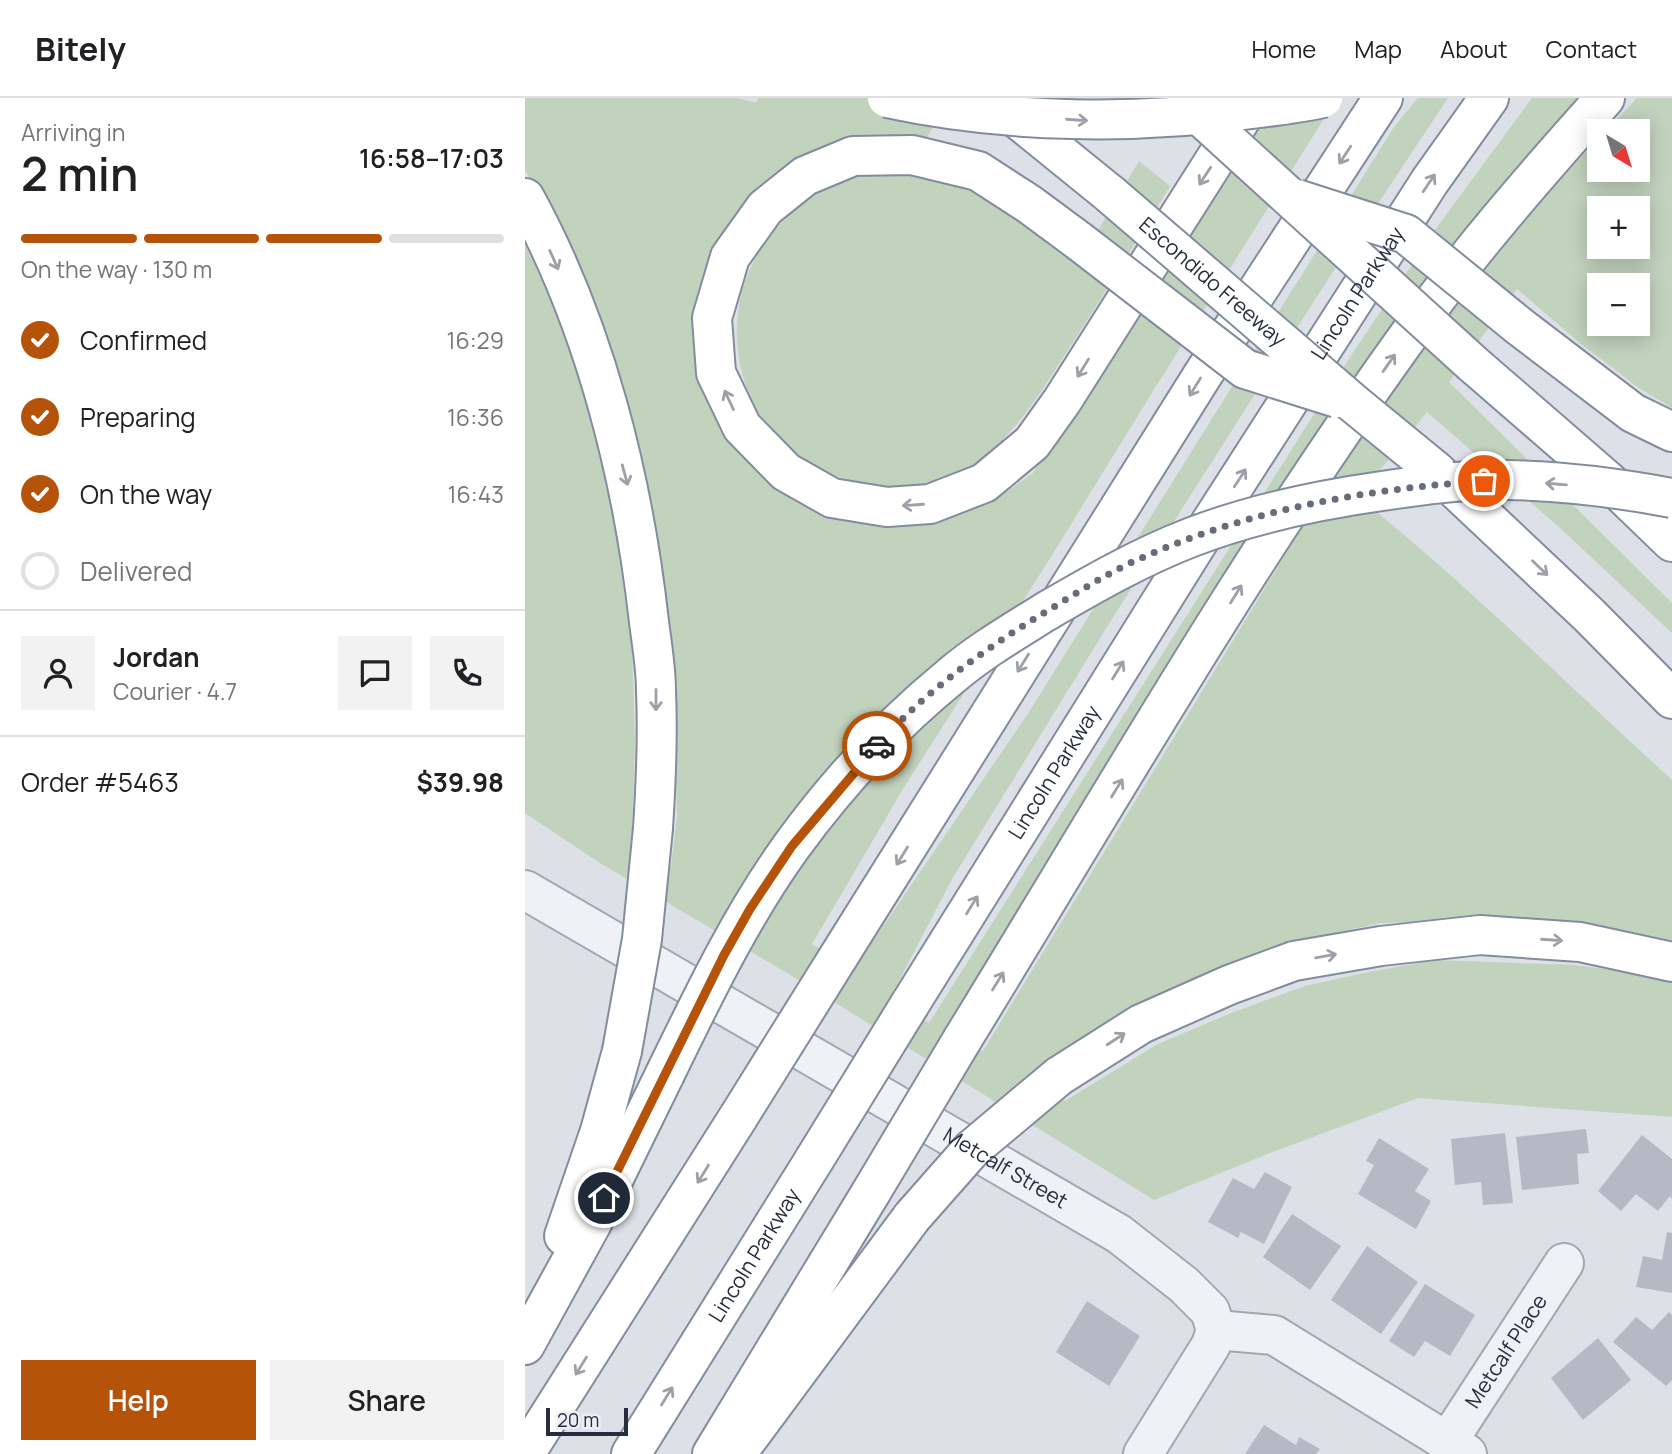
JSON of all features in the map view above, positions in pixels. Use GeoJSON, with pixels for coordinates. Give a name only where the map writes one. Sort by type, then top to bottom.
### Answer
{"type":"FeatureCollection","features":[{"type":"Feature","properties":{"kind":"highway"},"geometry":{"type":"LineString","coordinates":[[887,98],[931,107],[1087,121],[1209,115],[1323,98]]}},
{"type":"Feature","properties":{"kind":"highway","name":"Escondido Freeway"},"geometry":{"type":"LineString","coordinates":[[992,98],[1110,194],[1436,471],[1579,606],[1672,699]]}},
{"type":"Feature","properties":{"kind":"highway"},"geometry":{"type":"LineString","coordinates":[[1180,98],[1473,364],[1616,488],[1672,542]]}},
{"type":"Feature","properties":{"kind":"highway"},"geometry":{"type":"LineString","coordinates":[[1255,98],[1062,401],[1032,443],[984,483],[930,504],[887,507],[832,498],[786,472],[742,427],[716,373],[712,318],[730,257],[765,208],[805,176],[853,156],[912,155],[978,171],[1079,241],[1245,369],[1353,403]]}},
{"type":"Feature","properties":{"kind":"highway"},"geometry":{"type":"LineString","coordinates":[[525,1454],[740,1116],[1202,376],[1383,98]]}},
{"type":"Feature","properties":{"kind":"highway","name":"Lincoln Parkway"},"geometry":{"type":"LineString","coordinates":[[631,1454],[1208,527],[1430,181],[1489,98]]}},
{"type":"Feature","properties":{"kind":"highway"},"geometry":{"type":"LineString","coordinates":[[712,1454],[962,1040],[1289,508],[1402,344],[1486,237],[1605,98]]}},
{"type":"Feature","properties":{"kind":"highway"},"geometry":{"type":"LineString","coordinates":[[1286,195],[1406,234],[1519,326],[1633,413],[1672,432]]}},
{"type":"Feature","properties":{"kind":"highway"},"geometry":{"type":"LineString","coordinates":[[525,198],[572,299],[605,399],[630,493],[646,591],[656,689],[657,764],[642,939],[622,1051],[600,1131],[532,1330]]}},
{"type":"Feature","properties":{"kind":"highway"},"geometry":{"type":"LineString","coordinates":[[532,1330],[592,1223],[724,955],[750,909],[792,846],[836,792],[886,736],[952,675],[1012,632],[1136,560],[1241,521],[1339,497],[1414,486],[1507,480],[1629,490],[1672,498]]}},
{"type":"Feature","properties":{"kind":"highway"},"geometry":{"type":"LineString","coordinates":[[736,1454],[912,1217],[972,1149],[1059,1076],[1140,1024],[1229,985],[1294,961],[1381,946],[1480,935],[1580,942],[1672,962]]}},
{"type":"Feature","properties":{"kind":"street","name":"Metcalf Street"},"geometry":{"type":"LineString","coordinates":[[525,890],[1119,1234],[1184,1285],[1210,1311],[1216,1330]]}},
{"type":"Feature","properties":{"kind":"street","name":"Metcalf Place"},"geometry":{"type":"LineString","coordinates":[[1458,1448],[1564,1263]]}},
{"type":"Feature","properties":{"kind":"street"},"geometry":{"type":"LineString","coordinates":[[1143,1454],[1211,1345],[1216,1330],[1274,1335],[1458,1448]]}},
{"type":"Feature","properties":{"kind":"green space"},"geometry":{"type":"Polygon","coordinates":[[[525,98],[738,98],[756,103],[758,98],[931,98],[938,108],[936,121],[927,138],[871,140],[843,144],[817,152],[791,167],[744,207],[728,228],[717,249],[703,296],[700,321],[702,369],[707,391],[729,433],[752,463],[780,487],[813,505],[860,522],[892,523],[965,509],[1002,494],[1032,474],[1273,98],[1337,98],[906,784],[812,944],[854,969],[1029,712],[1394,127],[1418,98],[1448,98],[1330,276],[1110,622],[952,879],[890,998],[929,1023],[1354,351],[1440,223],[1532,98],[1588,98],[1478,220],[1380,346],[1299,462],[1179,661],[948,1030],[983,1051],[1324,491],[1409,366],[1542,199],[1587,151],[1587,182],[1650,182],[1650,119],[1617,119],[1637,98],[1672,98],[1672,408],[1639,388],[1581,344],[1517,289],[1449,382],[1672,603],[1672,633],[1559,527],[1427,412],[1371,481],[1362,497],[1672,780],[1672,945],[1618,931],[1480,920],[1381,923],[1295,941],[1218,969],[1069,1045],[1028,1079],[1065,1101],[1156,1045],[1231,1013],[1305,986],[1369,972],[1436,960],[1574,965],[1626,972],[1672,983],[1672,1117],[1418,1098],[1154,1200],[792,976],[600,863],[525,813],[525,244],[562,324],[608,479],[632,647],[635,741],[632,843],[671,867],[677,816],[675,747],[670,660],[658,566],[639,473],[619,402],[581,288],[525,170],[525,98]]]}},
{"type":"Feature","properties":{"kind":"green space"},"geometry":{"type":"Polygon","coordinates":[[[1139,161],[1170,186],[1036,398],[1000,443],[970,467],[944,478],[913,485],[867,485],[842,478],[808,461],[787,447],[762,420],[749,394],[740,366],[737,320],[741,297],[757,254],[787,217],[812,196],[839,181],[869,172],[900,172],[939,178],[974,191],[993,202],[1078,264],[1139,161]]]}},
{"type":"Feature","properties":{"kind":"building"},"geometry":{"type":"Polygon","coordinates":[[[1586,1129],[1589,1153],[1577,1154],[1579,1184],[1522,1190],[1516,1137],[1586,1129]]]}},
{"type":"Feature","properties":{"kind":"building"},"geometry":{"type":"Polygon","coordinates":[[[1505,1133],[1513,1203],[1483,1205],[1481,1182],[1455,1185],[1451,1139],[1505,1133]]]}},
{"type":"Feature","properties":{"kind":"building"},"geometry":{"type":"Polygon","coordinates":[[[1642,1135],[1672,1159],[1672,1199],[1670,1196],[1658,1211],[1636,1194],[1621,1211],[1598,1191],[1642,1135]]]}},
{"type":"Feature","properties":{"kind":"building"},"geometry":{"type":"Polygon","coordinates":[[[1379,1138],[1429,1169],[1415,1191],[1431,1201],[1416,1229],[1358,1194],[1374,1165],[1366,1161],[1379,1138]]]}},
{"type":"Feature","properties":{"kind":"building"},"geometry":{"type":"Polygon","coordinates":[[[1265,1172],[1292,1187],[1264,1244],[1241,1232],[1238,1238],[1208,1222],[1233,1178],[1254,1189],[1265,1172]]]}},
{"type":"Feature","properties":{"kind":"building"},"geometry":{"type":"Polygon","coordinates":[[[1292,1214],[1341,1246],[1310,1290],[1263,1257],[1292,1214]]]}},
{"type":"Feature","properties":{"kind":"building"},"geometry":{"type":"Polygon","coordinates":[[[1667,1232],[1672,1233],[1672,1293],[1636,1287],[1643,1256],[1662,1260],[1667,1232]]]}},
{"type":"Feature","properties":{"kind":"building"},"geometry":{"type":"Polygon","coordinates":[[[1367,1246],[1418,1282],[1381,1334],[1331,1300],[1367,1246]]]}},
{"type":"Feature","properties":{"kind":"building"},"geometry":{"type":"Polygon","coordinates":[[[1425,1284],[1475,1315],[1450,1356],[1425,1341],[1414,1357],[1389,1341],[1425,1284]]]}},
{"type":"Feature","properties":{"kind":"building"},"geometry":{"type":"Polygon","coordinates":[[[1087,1301],[1140,1336],[1109,1386],[1056,1352],[1087,1301]]]}},
{"type":"Feature","properties":{"kind":"building"},"geometry":{"type":"Polygon","coordinates":[[[1669,1312],[1672,1315],[1672,1380],[1666,1386],[1613,1342],[1636,1317],[1652,1330],[1669,1312]]]}},
{"type":"Feature","properties":{"kind":"building"},"geometry":{"type":"Polygon","coordinates":[[[1598,1338],[1631,1380],[1583,1420],[1551,1378],[1598,1338]]]}},
{"type":"Feature","properties":{"kind":"building"},"geometry":{"type":"Polygon","coordinates":[[[1264,1425],[1296,1445],[1299,1437],[1320,1449],[1316,1454],[1245,1454],[1264,1425]]]}},
{"type":"Feature","properties":{"kind":"way so far"},"geometry":{"type":"LineString","coordinates":[[877,746],[952,675],[1012,632],[1136,560],[1241,521],[1339,497],[1414,486],[1484,481]]}},
{"type":"Feature","properties":{"kind":"route"},"geometry":{"type":"LineString","coordinates":[[604,1198],[724,955],[750,909],[792,846],[877,746]]}}]}
